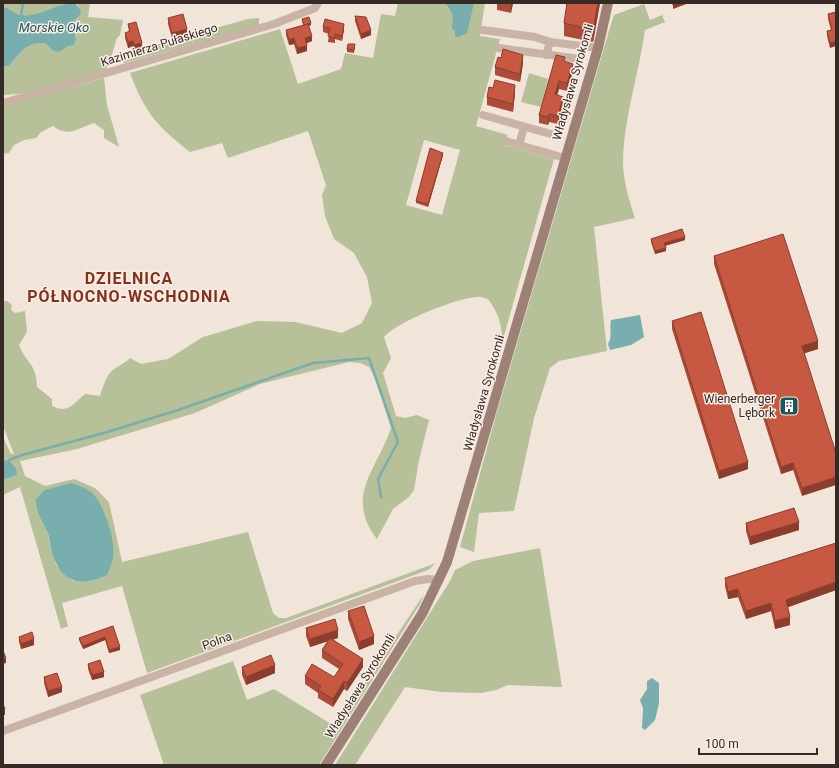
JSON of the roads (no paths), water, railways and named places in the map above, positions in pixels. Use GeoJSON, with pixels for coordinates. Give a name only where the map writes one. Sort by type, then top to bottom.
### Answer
{"type":"FeatureCollection","features":[{"type":"Feature","properties":{"kind":"street","name":"Kazimierza Pułaskiego"},"geometry":{"type":"LineString","coordinates":[[3,103],[274,24],[315,8],[318,3]]}},
{"type":"Feature","properties":{"kind":"street","name":"Władysława Syrokomli"},"geometry":{"type":"LineString","coordinates":[[326,765],[422,614],[440,580],[453,548],[598,48],[608,3]]}},
{"type":"Feature","properties":{"kind":"street"},"geometry":{"type":"LineString","coordinates":[[483,30],[534,37],[550,42],[598,48]]}},
{"type":"Feature","properties":{"kind":"street"},"geometry":{"type":"LineString","coordinates":[[546,55],[550,42]]}},
{"type":"Feature","properties":{"kind":"street"},"geometry":{"type":"LineString","coordinates":[[499,48],[580,59]]}},
{"type":"Feature","properties":{"kind":"street"},"geometry":{"type":"LineString","coordinates":[[484,116],[558,136]]}},
{"type":"Feature","properties":{"kind":"street"},"geometry":{"type":"LineString","coordinates":[[519,145],[524,127]]}},
{"type":"Feature","properties":{"kind":"street"},"geometry":{"type":"LineString","coordinates":[[505,141],[565,158]]}},
{"type":"Feature","properties":{"kind":"street","name":"Polna"},"geometry":{"type":"LineString","coordinates":[[3,731],[415,581],[428,579],[440,580]]}},
{"type":"Feature","properties":{"kind":"water","name":"Morskie Oko"},"geometry":{"type":"Polygon","coordinates":[[[75,3],[81,10],[80,15],[72,23],[76,39],[74,45],[66,47],[59,52],[52,50],[45,43],[33,44],[24,49],[9,66],[3,67],[3,7],[20,15],[30,15],[61,5],[75,3]]]}},
{"type":"Feature","properties":{"kind":"water"},"geometry":{"type":"Polygon","coordinates":[[[445,3],[474,3],[467,33],[458,37],[455,36],[455,31],[452,29],[453,15],[445,3]]]}},
{"type":"Feature","properties":{"kind":"water"},"geometry":{"type":"Polygon","coordinates":[[[640,315],[644,337],[631,345],[610,350],[608,344],[610,338],[611,320],[640,315]]]}},
{"type":"Feature","properties":{"kind":"water"},"geometry":{"type":"Polygon","coordinates":[[[9,460],[16,469],[17,475],[3,480],[3,461],[9,460]]]}},
{"type":"Feature","properties":{"kind":"water"},"geometry":{"type":"Polygon","coordinates":[[[71,483],[79,485],[91,492],[96,497],[108,522],[113,542],[113,558],[107,575],[88,581],[72,580],[60,570],[52,552],[48,534],[37,508],[36,499],[45,490],[71,483]]]}},
{"type":"Feature","properties":{"kind":"water"},"geometry":{"type":"Polygon","coordinates":[[[652,678],[659,683],[659,703],[655,720],[645,730],[642,728],[643,708],[640,700],[647,689],[647,681],[652,678]]]}},
{"type":"Feature","properties":{"kind":"waterway"},"geometry":{"type":"LineString","coordinates":[[21,15],[23,3]]}},
{"type":"Feature","properties":{"kind":"waterway"},"geometry":{"type":"LineString","coordinates":[[9,460],[178,410],[313,363],[369,358],[398,442],[378,479],[381,497]]}},
{"type":"Feature","properties":{"kind":"place","name":"Wienerberger Lębork"},"geometry":{"type":"Point","coordinates":[789,406]}},
{"type":"Feature","properties":{"kind":"district","name":"DZIELNICA PÓŁNOCNO-WSCHODNIA"},"geometry":{"type":"Point","coordinates":[129,287]}}]}
